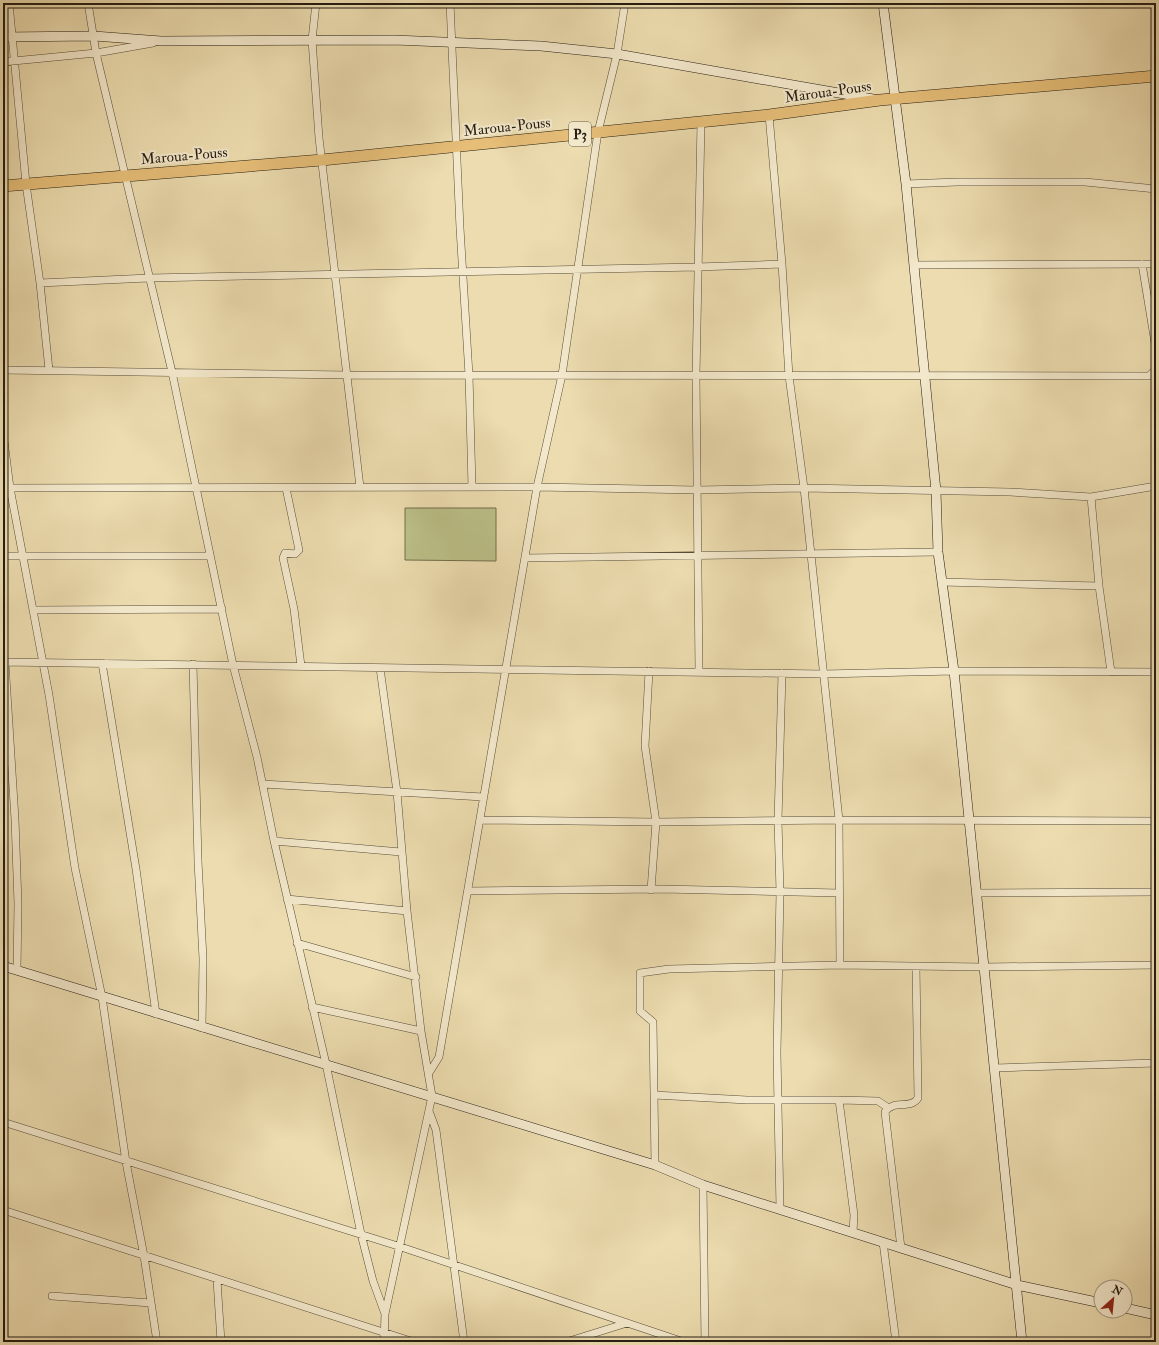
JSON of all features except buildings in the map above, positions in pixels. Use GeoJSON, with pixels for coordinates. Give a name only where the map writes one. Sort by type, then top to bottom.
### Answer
{"type":"FeatureCollection","features":[{"type":"Feature","properties":{"kind":"main road","name":"Maroua-Pouss"},"geometry":{"type":"LineString","coordinates":[[3,186],[322,160],[769,115],[880,100],[895,100],[1156,76]]}},
{"type":"Feature","properties":{"kind":"street"},"geometry":{"type":"LineString","coordinates":[[10,3],[26,184],[40,283],[49,370]]}},
{"type":"Feature","properties":{"kind":"street"},"geometry":{"type":"LineString","coordinates":[[88,3],[96,53],[172,372],[233,665],[263,784],[287,899],[326,1064],[361,1234],[373,1281],[386,1314]]}},
{"type":"Feature","properties":{"kind":"street"},"geometry":{"type":"LineString","coordinates":[[316,3],[312,40],[322,160],[334,275],[348,374],[360,487]]}},
{"type":"Feature","properties":{"kind":"street"},"geometry":{"type":"LineString","coordinates":[[450,3],[462,271],[469,375],[472,487]]}},
{"type":"Feature","properties":{"kind":"street"},"geometry":{"type":"LineString","coordinates":[[429,1073],[438,1057],[537,487],[562,375],[598,132],[617,54],[625,3]]}},
{"type":"Feature","properties":{"kind":"street"},"geometry":{"type":"LineString","coordinates":[[883,3],[906,184],[936,491],[938,552],[954,671],[968,822],[977,893],[1022,1342]]}},
{"type":"Feature","properties":{"kind":"street"},"geometry":{"type":"LineString","coordinates":[[3,37],[94,36],[160,41],[312,40],[541,46],[617,54],[880,100]]}},
{"type":"Feature","properties":{"kind":"street"},"geometry":{"type":"LineString","coordinates":[[3,62],[96,53],[160,41]]}},
{"type":"Feature","properties":{"kind":"street"},"geometry":{"type":"LineString","coordinates":[[769,115],[782,264],[789,376],[804,488],[839,820],[840,965]]}},
{"type":"Feature","properties":{"kind":"street"},"geometry":{"type":"LineString","coordinates":[[699,671],[696,267],[701,122]]}},
{"type":"Feature","properties":{"kind":"street"},"geometry":{"type":"LineString","coordinates":[[906,184],[957,182],[1085,182],[1156,189]]}},
{"type":"Feature","properties":{"kind":"street"},"geometry":{"type":"LineString","coordinates":[[40,283],[150,278],[782,264]]}},
{"type":"Feature","properties":{"kind":"street"},"geometry":{"type":"LineString","coordinates":[[1142,264],[1156,349]]}},
{"type":"Feature","properties":{"kind":"street"},"geometry":{"type":"LineString","coordinates":[[914,265],[1156,264]]}},
{"type":"Feature","properties":{"kind":"street"},"geometry":{"type":"LineString","coordinates":[[3,370],[469,375],[1149,376],[1156,368]]}},
{"type":"Feature","properties":{"kind":"street"},"geometry":{"type":"LineString","coordinates":[[3,433],[7,488],[24,556],[51,710],[75,868],[102,997],[126,1162],[144,1256],[157,1342]]}},
{"type":"Feature","properties":{"kind":"street"},"geometry":{"type":"LineString","coordinates":[[7,488],[537,487],[697,490],[804,488],[1091,496],[1156,486]]}},
{"type":"Feature","properties":{"kind":"street"},"geometry":{"type":"LineString","coordinates":[[286,488],[299,550],[295,554],[285,553],[283,558],[294,609],[301,666]]}},
{"type":"Feature","properties":{"kind":"street"},"geometry":{"type":"LineString","coordinates":[[1091,496],[1099,586],[1111,672]]}},
{"type":"Feature","properties":{"kind":"street"},"geometry":{"type":"LineString","coordinates":[[525,558],[938,552]]}},
{"type":"Feature","properties":{"kind":"street"},"geometry":{"type":"LineString","coordinates":[[3,556],[210,556]]}},
{"type":"Feature","properties":{"kind":"street"},"geometry":{"type":"LineString","coordinates":[[942,582],[1099,586]]}},
{"type":"Feature","properties":{"kind":"street"},"geometry":{"type":"LineString","coordinates":[[34,610],[222,609]]}},
{"type":"Feature","properties":{"kind":"street"},"geometry":{"type":"LineString","coordinates":[[17,970],[15,819],[4,662],[823,674],[954,671],[1156,672]]}},
{"type":"Feature","properties":{"kind":"street"},"geometry":{"type":"LineString","coordinates":[[102,663],[136,869],[156,1014]]}},
{"type":"Feature","properties":{"kind":"street"},"geometry":{"type":"LineString","coordinates":[[193,664],[198,861],[203,959],[202,1028]]}},
{"type":"Feature","properties":{"kind":"street"},"geometry":{"type":"LineString","coordinates":[[380,668],[397,792],[407,911],[416,977],[421,1031],[432,1096],[386,1314],[384,1342]]}},
{"type":"Feature","properties":{"kind":"street"},"geometry":{"type":"LineString","coordinates":[[649,671],[645,746],[656,822],[652,890]]}},
{"type":"Feature","properties":{"kind":"street"},"geometry":{"type":"LineString","coordinates":[[780,1209],[778,966],[780,892],[778,821],[782,673]]}},
{"type":"Feature","properties":{"kind":"street"},"geometry":{"type":"LineString","coordinates":[[263,784],[484,797]]}},
{"type":"Feature","properties":{"kind":"street"},"geometry":{"type":"LineString","coordinates":[[480,820],[656,822],[839,820],[968,822],[1156,821]]}},
{"type":"Feature","properties":{"kind":"street"},"geometry":{"type":"LineString","coordinates":[[274,841],[402,852]]}},
{"type":"Feature","properties":{"kind":"street"},"geometry":{"type":"LineString","coordinates":[[468,891],[652,890],[839,893]]}},
{"type":"Feature","properties":{"kind":"street"},"geometry":{"type":"LineString","coordinates":[[977,893],[1156,892]]}},
{"type":"Feature","properties":{"kind":"street"},"geometry":{"type":"LineString","coordinates":[[287,899],[407,911]]}},
{"type":"Feature","properties":{"kind":"street"},"geometry":{"type":"LineString","coordinates":[[297,943],[416,977]]}},
{"type":"Feature","properties":{"kind":"street"},"geometry":{"type":"LineString","coordinates":[[655,1165],[653,1022],[640,1010],[640,973],[669,969],[840,965],[984,967],[1156,965]]}},
{"type":"Feature","properties":{"kind":"street"},"geometry":{"type":"LineString","coordinates":[[3,966],[156,1014],[432,1096],[655,1165],[703,1185],[1017,1285],[1093,1301]]}},
{"type":"Feature","properties":{"kind":"street"},"geometry":{"type":"LineString","coordinates":[[901,1248],[885,1112],[888,1107],[892,1105],[912,1103],[918,1098],[916,967]]}},
{"type":"Feature","properties":{"kind":"street"},"geometry":{"type":"LineString","coordinates":[[312,1007],[421,1031]]}},
{"type":"Feature","properties":{"kind":"street"},"geometry":{"type":"LineString","coordinates":[[995,1068],[1156,1063]]}},
{"type":"Feature","properties":{"kind":"street"},"geometry":{"type":"LineString","coordinates":[[654,1095],[747,1100],[878,1101],[888,1107]]}},
{"type":"Feature","properties":{"kind":"street"},"geometry":{"type":"LineString","coordinates":[[839,1100],[854,1215],[853,1232]]}},
{"type":"Feature","properties":{"kind":"street"},"geometry":{"type":"LineString","coordinates":[[429,1111],[436,1130],[464,1342]]}},
{"type":"Feature","properties":{"kind":"street"},"geometry":{"type":"LineString","coordinates":[[3,1122],[126,1162],[454,1264],[684,1342]]}},
{"type":"Feature","properties":{"kind":"street"},"geometry":{"type":"LineString","coordinates":[[703,1185],[705,1342]]}},
{"type":"Feature","properties":{"kind":"street"},"geometry":{"type":"LineString","coordinates":[[3,1210],[385,1334],[414,1342]]}},
{"type":"Feature","properties":{"kind":"street"},"geometry":{"type":"LineString","coordinates":[[883,1242],[896,1342]]}},
{"type":"Feature","properties":{"kind":"street"},"geometry":{"type":"LineString","coordinates":[[218,1280],[221,1342]]}},
{"type":"Feature","properties":{"kind":"street"},"geometry":{"type":"LineString","coordinates":[[52,1296],[151,1304]]}},
{"type":"Feature","properties":{"kind":"street"},"geometry":{"type":"LineString","coordinates":[[1133,1310],[1156,1315]]}},
{"type":"Feature","properties":{"kind":"street"},"geometry":{"type":"LineString","coordinates":[[566,1342],[628,1323]]}},
{"type":"Feature","properties":{"kind":"street"},"geometry":{"type":"LineString","coordinates":[[743,1342],[752,1342]]}},
{"type":"Feature","properties":{"kind":"green space"},"geometry":{"type":"Polygon","coordinates":[[[405,508],[496,508],[496,561],[405,560],[405,508]]]}}]}
